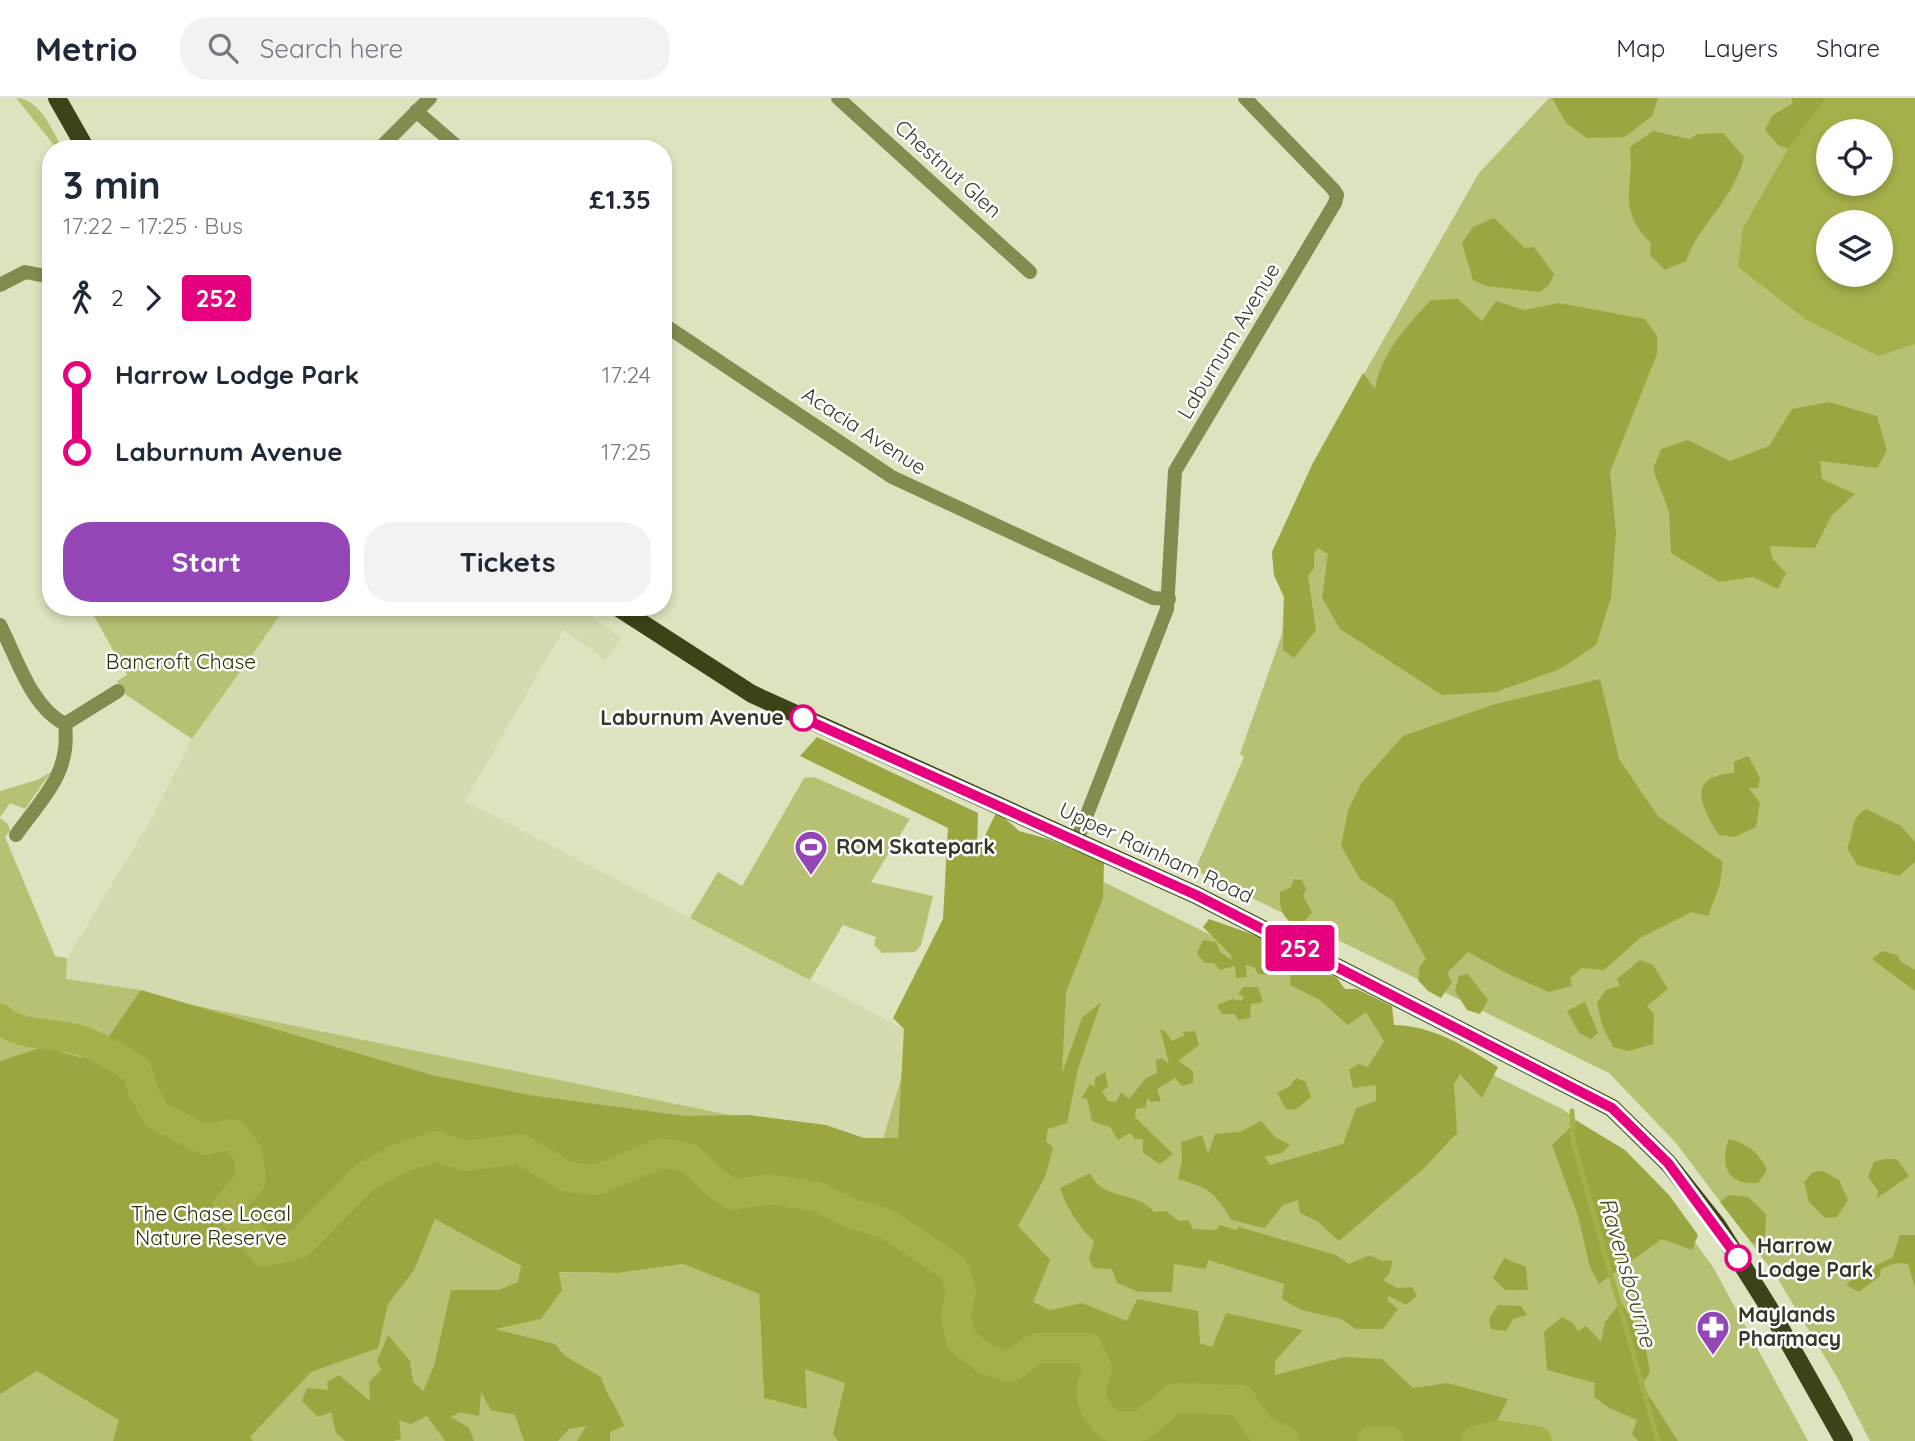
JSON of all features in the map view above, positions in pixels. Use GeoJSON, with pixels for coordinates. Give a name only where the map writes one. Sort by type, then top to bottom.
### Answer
{"type":"FeatureCollection","features":[{"type":"Feature","properties":{"kind":"main road"},"geometry":{"type":"LineString","coordinates":[[57,98],[81,140]]}},
{"type":"Feature","properties":{"kind":"main road","name":"Upper Rainham Road"},"geometry":{"type":"LineString","coordinates":[[631,616],[752,694],[1196,895],[1612,1108],[1668,1163],[1717,1225],[1768,1306],[1844,1441]]}},
{"type":"Feature","properties":{"kind":"street"},"geometry":{"type":"LineString","coordinates":[[388,140],[430,98]]}},
{"type":"Feature","properties":{"kind":"street","name":"Chestnut Glen"},"geometry":{"type":"LineString","coordinates":[[838,98],[1030,272]]}},
{"type":"Feature","properties":{"kind":"street","name":"Laburnum Avenue"},"geometry":{"type":"LineString","coordinates":[[1077,840],[1130,710],[1169,599],[1175,471],[1310,248],[1337,195],[1245,98]]}},
{"type":"Feature","properties":{"kind":"street"},"geometry":{"type":"LineString","coordinates":[[416,111],[450,140]]}},
{"type":"Feature","properties":{"kind":"street"},"geometry":{"type":"LineString","coordinates":[[0,285],[25,272],[42,275]]}},
{"type":"Feature","properties":{"kind":"street","name":"Acacia Avenue"},"geometry":{"type":"LineString","coordinates":[[672,330],[916,490],[1153,598],[1169,599]]}},
{"type":"Feature","properties":{"kind":"street"},"geometry":{"type":"LineString","coordinates":[[0,625],[41,705],[51,717],[65,724]]}},
{"type":"Feature","properties":{"kind":"street"},"geometry":{"type":"LineString","coordinates":[[65,724],[118,691]]}},
{"type":"Feature","properties":{"kind":"street"},"geometry":{"type":"LineString","coordinates":[[16,835],[60,774],[68,748],[65,724]]}},
{"type":"Feature","properties":{"kind":"shaded area"},"geometry":{"type":"Polygon","coordinates":[[[1826,98],[1915,98],[1915,344],[1878,356],[1805,319],[1738,267],[1743,228],[1788,149],[1826,98]]]}},
{"type":"Feature","properties":{"kind":"shaded area"},"geometry":{"type":"Polygon","coordinates":[[[280,616],[591,616],[621,638],[606,660],[563,630],[465,801],[914,1034],[882,1146],[65,979],[67,958],[148,825],[192,739],[280,616]]]}},
{"type":"Feature","properties":{"kind":"green space"},"geometry":{"type":"Polygon","coordinates":[[[16,98],[24,99],[39,109],[58,140],[50,140],[16,98]]]}},
{"type":"Feature","properties":{"kind":"green space","name":"Harrow Lodge Park"},"geometry":{"type":"Polygon","coordinates":[[[1549,98],[1915,98],[1915,1441],[1870,1441],[1837,1377],[1776,1276],[1676,1143],[1609,1073],[1195,870],[1244,757],[1240,754],[1282,634],[1284,597],[1274,575],[1272,552],[1313,463],[1479,173],[1549,98]]]}},
{"type":"Feature","properties":{"kind":"green space"},"geometry":{"type":"Polygon","coordinates":[[[1552,98],[1658,98],[1652,116],[1625,137],[1587,138],[1566,123],[1552,98]]]}},
{"type":"Feature","properties":{"kind":"green space"},"geometry":{"type":"Polygon","coordinates":[[[1791,98],[1826,98],[1788,149],[1778,145],[1765,130],[1772,116],[1793,103],[1791,98]]]}},
{"type":"Feature","properties":{"kind":"green space"},"geometry":{"type":"Polygon","coordinates":[[[1653,131],[1689,139],[1698,134],[1723,133],[1744,157],[1733,186],[1700,234],[1686,261],[1665,270],[1650,255],[1651,243],[1633,219],[1629,197],[1630,147],[1653,131]]]}},
{"type":"Feature","properties":{"kind":"green space"},"geometry":{"type":"Polygon","coordinates":[[[1494,218],[1525,248],[1534,247],[1554,274],[1549,285],[1540,292],[1486,286],[1473,280],[1462,243],[1473,227],[1494,218]]]}},
{"type":"Feature","properties":{"kind":"green space"},"geometry":{"type":"Polygon","coordinates":[[[1458,299],[1482,321],[1496,301],[1524,310],[1559,303],[1645,319],[1657,336],[1657,354],[1610,472],[1616,533],[1611,598],[1596,645],[1560,669],[1496,692],[1442,695],[1340,629],[1322,598],[1328,554],[1318,548],[1314,554],[1314,568],[1308,576],[1316,630],[1294,658],[1283,650],[1284,597],[1274,575],[1272,552],[1313,463],[1363,373],[1375,389],[1389,352],[1422,309],[1431,300],[1458,299]]]}},
{"type":"Feature","properties":{"kind":"green space"},"geometry":{"type":"Polygon","coordinates":[[[1829,402],[1877,416],[1887,451],[1877,468],[1820,461],[1822,479],[1855,494],[1832,515],[1815,548],[1770,546],[1772,558],[1786,573],[1778,589],[1753,577],[1719,582],[1671,553],[1669,512],[1653,469],[1661,449],[1688,440],[1730,461],[1769,446],[1792,409],[1829,402]]]}},
{"type":"Feature","properties":{"kind":"green space","name":"Bancroft Chase"},"geometry":{"type":"Polygon","coordinates":[[[94,616],[280,616],[192,739],[122,692],[117,681],[127,675],[94,616]]]}},
{"type":"Feature","properties":{"kind":"green space"},"geometry":{"type":"Polygon","coordinates":[[[1600,679],[1619,759],[1658,816],[1723,862],[1720,884],[1708,916],[1692,912],[1640,938],[1604,970],[1582,968],[1570,978],[1572,986],[1549,992],[1468,952],[1447,973],[1452,982],[1441,998],[1428,991],[1418,980],[1420,966],[1426,959],[1393,901],[1360,879],[1341,846],[1348,810],[1362,782],[1403,736],[1492,705],[1600,679]]]}},
{"type":"Feature","properties":{"kind":"green space","name":"The Chase Local Nature Reserve"},"geometry":{"type":"Polygon","coordinates":[[[817,737],[978,813],[977,852],[997,811],[1019,831],[1048,839],[1104,862],[1103,898],[1066,992],[1062,1073],[1082,1018],[1101,1002],[1078,1069],[1067,1123],[1048,1129],[1046,1141],[1053,1148],[1045,1177],[1018,1226],[1050,1260],[1033,1302],[1050,1310],[1082,1303],[1127,1321],[1137,1299],[1198,1311],[1200,1343],[1212,1347],[1226,1313],[1303,1330],[1275,1361],[1275,1375],[1344,1357],[1382,1359],[1413,1388],[1447,1383],[1508,1399],[1487,1441],[838,1441],[833,1434],[845,1383],[805,1369],[807,1409],[764,1398],[759,1294],[683,1264],[618,1273],[559,1272],[562,1290],[541,1319],[495,1329],[555,1344],[565,1356],[601,1377],[624,1426],[610,1432],[610,1441],[577,1441],[586,1426],[569,1429],[558,1441],[524,1441],[515,1415],[491,1410],[481,1392],[479,1416],[460,1412],[451,1417],[469,1428],[474,1441],[445,1441],[427,1416],[411,1424],[399,1420],[401,1439],[345,1441],[336,1433],[331,1412],[318,1417],[302,1401],[307,1388],[328,1390],[327,1382],[339,1375],[370,1401],[369,1382],[381,1370],[377,1361],[388,1335],[410,1361],[413,1382],[423,1391],[434,1366],[451,1290],[499,1290],[518,1282],[521,1266],[435,1219],[414,1270],[388,1304],[378,1348],[311,1372],[250,1437],[253,1441],[113,1441],[119,1420],[37,1371],[0,1394],[0,1061],[43,1047],[82,1058],[101,1048],[141,990],[432,1075],[529,1095],[685,1116],[749,1115],[826,1125],[864,1138],[898,1138],[904,1029],[893,1018],[943,919],[948,828],[800,756],[817,737]]]}},
{"type":"Feature","properties":{"kind":"green space"},"geometry":{"type":"Polygon","coordinates":[[[1748,756],[1760,778],[1758,788],[1749,788],[1760,803],[1756,827],[1735,837],[1719,835],[1703,804],[1703,787],[1708,780],[1719,775],[1734,773],[1734,762],[1748,756]]]}},
{"type":"Feature","properties":{"kind":"green space"},"geometry":{"type":"Polygon","coordinates":[[[51,772],[25,809],[10,803],[0,817],[0,791],[37,780],[51,772]]]}},
{"type":"Feature","properties":{"kind":"green space","name":"ROM Skatepark"},"geometry":{"type":"Polygon","coordinates":[[[814,777],[910,819],[871,882],[933,896],[921,945],[915,952],[882,953],[874,945],[876,937],[843,925],[810,980],[690,918],[718,872],[742,886],[804,778],[814,777]]]}},
{"type":"Feature","properties":{"kind":"green space"},"geometry":{"type":"Polygon","coordinates":[[[1866,809],[1901,826],[1915,842],[1915,862],[1899,876],[1857,865],[1847,848],[1857,817],[1866,809]]]}},
{"type":"Feature","properties":{"kind":"green space"},"geometry":{"type":"Polygon","coordinates":[[[0,818],[8,824],[10,831],[5,837],[55,956],[67,958],[66,979],[141,990],[139,994],[881,1146],[914,1034],[993,827],[1564,1110],[1648,1178],[1713,1267],[1808,1441],[0,1441],[0,818]],[[444,1223],[531,1272],[618,1273],[683,1264],[759,1294],[764,1398],[786,1403],[767,1286],[679,1251],[444,1223]]]}},
{"type":"Feature","properties":{"kind":"green space"},"geometry":{"type":"Polygon","coordinates":[[[1294,879],[1302,880],[1306,889],[1303,896],[1312,912],[1300,927],[1286,918],[1280,904],[1280,892],[1291,887],[1294,879]]]}},
{"type":"Feature","properties":{"kind":"green space"},"geometry":{"type":"Polygon","coordinates":[[[1209,919],[1266,939],[1289,956],[1284,962],[1269,957],[1268,975],[1258,974],[1254,967],[1246,965],[1247,977],[1236,978],[1235,966],[1220,970],[1214,963],[1205,963],[1197,954],[1203,940],[1216,942],[1220,952],[1232,960],[1230,954],[1203,927],[1209,919]]]}},
{"type":"Feature","properties":{"kind":"green space"},"geometry":{"type":"Polygon","coordinates":[[[1882,951],[1897,955],[1901,962],[1915,970],[1915,991],[1872,959],[1882,951]]]}},
{"type":"Feature","properties":{"kind":"green space"},"geometry":{"type":"Polygon","coordinates":[[[1292,954],[1337,978],[1345,989],[1357,989],[1392,1006],[1394,1025],[1435,1033],[1498,1067],[1482,1098],[1460,1074],[1454,1084],[1457,1133],[1423,1169],[1339,1241],[1317,1221],[1300,1213],[1298,1200],[1283,1205],[1265,1228],[1231,1220],[1210,1192],[1178,1179],[1182,1161],[1181,1142],[1202,1135],[1208,1154],[1215,1134],[1240,1132],[1261,1121],[1275,1137],[1290,1145],[1282,1153],[1265,1157],[1270,1165],[1343,1144],[1356,1108],[1376,1101],[1376,1085],[1353,1088],[1349,1070],[1358,1064],[1368,1067],[1384,1041],[1366,1012],[1348,1025],[1320,1000],[1290,985],[1292,954]]]}},
{"type":"Feature","properties":{"kind":"green space"},"geometry":{"type":"Polygon","coordinates":[[[1640,960],[1653,965],[1668,989],[1647,1006],[1654,1014],[1653,1044],[1629,1051],[1613,1047],[1602,1025],[1597,1002],[1606,990],[1620,986],[1617,979],[1640,960]]]}},
{"type":"Feature","properties":{"kind":"green space"},"geometry":{"type":"Polygon","coordinates":[[[1468,974],[1488,1000],[1480,1014],[1467,1010],[1455,991],[1459,976],[1468,974]]]}},
{"type":"Feature","properties":{"kind":"green space"},"geometry":{"type":"Polygon","coordinates":[[[1243,987],[1258,987],[1263,1002],[1251,1004],[1250,1018],[1238,1020],[1235,1014],[1222,1014],[1217,1005],[1232,999],[1241,1001],[1244,997],[1238,994],[1243,987]]]}},
{"type":"Feature","properties":{"kind":"green space"},"geometry":{"type":"Polygon","coordinates":[[[1585,1002],[1598,1033],[1591,1039],[1579,1033],[1567,1011],[1585,1002]]]}},
{"type":"Feature","properties":{"kind":"green space"},"geometry":{"type":"Polygon","coordinates":[[[1160,1029],[1165,1031],[1172,1041],[1185,1035],[1182,1032],[1195,1031],[1199,1045],[1178,1061],[1193,1071],[1193,1083],[1182,1086],[1175,1078],[1157,1089],[1161,1101],[1151,1102],[1147,1098],[1146,1107],[1136,1109],[1135,1117],[1173,1154],[1160,1164],[1143,1153],[1143,1139],[1135,1139],[1130,1133],[1118,1140],[1110,1127],[1092,1121],[1087,1098],[1081,1099],[1090,1084],[1095,1087],[1095,1078],[1105,1072],[1108,1087],[1102,1091],[1108,1101],[1116,1102],[1121,1092],[1129,1099],[1146,1078],[1157,1073],[1156,1060],[1162,1058],[1169,1064],[1160,1029]]]}},
{"type":"Feature","properties":{"kind":"green space"},"geometry":{"type":"Polygon","coordinates":[[[1296,1078],[1306,1082],[1311,1097],[1295,1110],[1286,1109],[1277,1093],[1290,1086],[1296,1078]]]}},
{"type":"Feature","properties":{"kind":"green space"},"geometry":{"type":"Polygon","coordinates":[[[1577,1121],[1625,1150],[1669,1195],[1698,1235],[1692,1250],[1662,1239],[1599,1284],[1590,1267],[1578,1216],[1552,1145],[1577,1121]]]}},
{"type":"Feature","properties":{"kind":"green space"},"geometry":{"type":"Polygon","coordinates":[[[1729,1139],[1752,1150],[1764,1164],[1767,1170],[1758,1183],[1739,1181],[1728,1172],[1725,1157],[1729,1139]]]}},
{"type":"Feature","properties":{"kind":"green space"},"geometry":{"type":"Polygon","coordinates":[[[1897,1159],[1909,1176],[1877,1198],[1878,1191],[1868,1177],[1874,1162],[1897,1159]]]}},
{"type":"Feature","properties":{"kind":"green space"},"geometry":{"type":"Polygon","coordinates":[[[1823,1171],[1839,1180],[1848,1200],[1837,1217],[1825,1218],[1809,1202],[1804,1182],[1813,1172],[1823,1171]]]}},
{"type":"Feature","properties":{"kind":"green space"},"geometry":{"type":"Polygon","coordinates":[[[1090,1173],[1103,1188],[1139,1201],[1154,1212],[1166,1211],[1179,1221],[1188,1220],[1193,1229],[1216,1230],[1220,1225],[1236,1230],[1239,1227],[1336,1255],[1349,1264],[1370,1255],[1382,1261],[1393,1260],[1389,1274],[1383,1280],[1397,1288],[1412,1287],[1417,1296],[1406,1305],[1389,1296],[1387,1300],[1398,1309],[1383,1329],[1356,1329],[1341,1319],[1301,1310],[1282,1299],[1284,1284],[1208,1260],[1206,1269],[1174,1264],[1172,1292],[1139,1292],[1117,1283],[1112,1269],[1093,1268],[1089,1258],[1094,1241],[1079,1224],[1062,1195],[1060,1188],[1090,1173]]]}},
{"type":"Feature","properties":{"kind":"green space"},"geometry":{"type":"Polygon","coordinates":[[[1729,1195],[1748,1197],[1766,1214],[1765,1237],[1753,1244],[1720,1202],[1729,1195]]]}},
{"type":"Feature","properties":{"kind":"green space"},"geometry":{"type":"Polygon","coordinates":[[[1900,1235],[1915,1235],[1915,1288],[1908,1264],[1901,1263],[1881,1269],[1880,1276],[1859,1292],[1846,1285],[1860,1273],[1893,1257],[1900,1235]]]}},
{"type":"Feature","properties":{"kind":"green space"},"geometry":{"type":"Polygon","coordinates":[[[1504,1258],[1526,1267],[1528,1290],[1505,1290],[1493,1278],[1504,1258]]]}},
{"type":"Feature","properties":{"kind":"green space"},"geometry":{"type":"Polygon","coordinates":[[[1621,1302],[1644,1339],[1650,1372],[1642,1385],[1678,1441],[1638,1441],[1632,1434],[1637,1420],[1609,1408],[1594,1397],[1595,1383],[1547,1370],[1544,1332],[1562,1317],[1573,1323],[1578,1331],[1586,1326],[1601,1342],[1605,1322],[1621,1302]]]}},
{"type":"Feature","properties":{"kind":"green space"},"geometry":{"type":"Polygon","coordinates":[[[1498,1305],[1521,1306],[1527,1315],[1513,1319],[1506,1331],[1491,1329],[1489,1319],[1498,1305]]]}},
{"type":"Feature","properties":{"kind":"waterway"},"geometry":{"type":"LineString","coordinates":[[0,1019],[28,1032],[79,1040],[116,1057],[137,1070],[143,1091],[157,1115],[204,1140],[233,1134],[248,1154],[251,1180],[227,1207],[265,1252],[300,1243],[365,1177],[400,1158],[436,1146],[464,1156],[520,1149],[568,1177],[597,1180],[660,1153],[675,1155],[689,1158],[713,1181],[733,1195],[768,1189],[818,1197],[853,1214],[885,1223],[954,1269],[961,1291],[956,1316],[961,1340],[987,1360],[1011,1367],[1036,1348],[1088,1348],[1097,1369],[1092,1400],[1110,1426],[1141,1426],[1175,1398],[1241,1400],[1260,1429],[1285,1441]]}},
{"type":"Feature","properties":{"kind":"waterway","name":"Ravensbourne"},"geometry":{"type":"LineString","coordinates":[[1572,1111],[1573,1141],[1658,1441]]}},
{"type":"Feature","properties":{"kind":"waterway"},"geometry":{"type":"LineString","coordinates":[[1476,1441],[1497,1435],[1537,1441]]}},
{"type":"Feature","properties":{"kind":"waterway"},"geometry":{"type":"LineString","coordinates":[[1372,1441],[1389,1441]]}},
{"type":"Feature","properties":{"kind":"bus line","name":"252"},"geometry":{"type":"LineString","coordinates":[[803,718],[1196,895],[1612,1108],[1668,1163],[1717,1225],[1738,1258]]}},
{"type":"Feature","properties":{"kind":"place","name":"Laburnum Avenue"},"geometry":{"type":"Point","coordinates":[803,718]}},
{"type":"Feature","properties":{"kind":"place","name":"ROM Skatepark"},"geometry":{"type":"Point","coordinates":[811,877]}},
{"type":"Feature","properties":{"kind":"place","name":"Harrow Lodge Park"},"geometry":{"type":"Point","coordinates":[1738,1258]}},
{"type":"Feature","properties":{"kind":"place","name":"Maylands Pharmacy"},"geometry":{"type":"Point","coordinates":[1713,1357]}}]}
